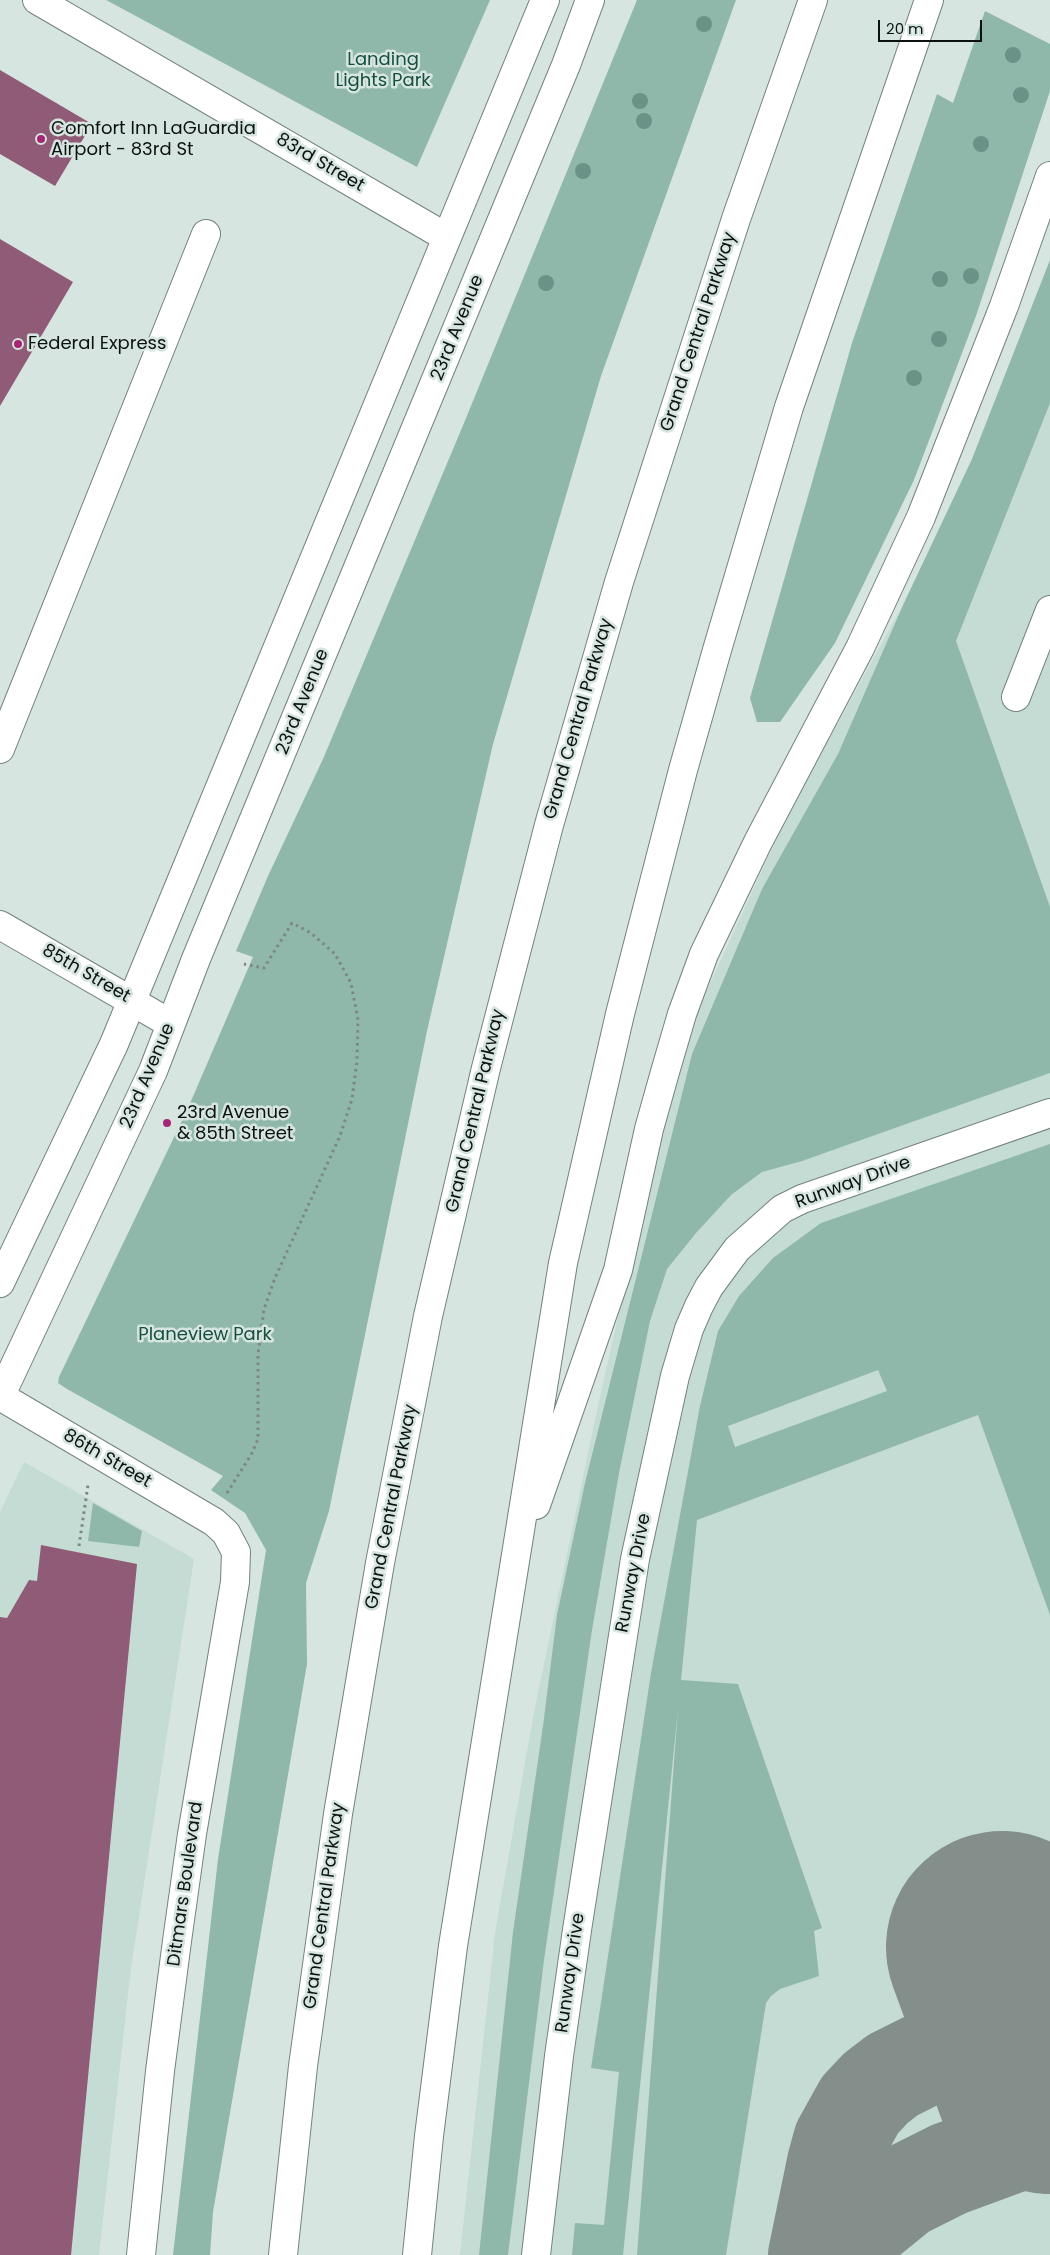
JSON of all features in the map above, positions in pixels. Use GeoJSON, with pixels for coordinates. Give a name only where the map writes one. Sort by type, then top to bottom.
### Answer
{"type":"FeatureCollection","features":[{"type":"Feature","properties":{"kind":"main road","name":"83rd Street"},"geometry":{"type":"LineString","coordinates":[[37,0],[446,237]]}},
{"type":"Feature","properties":{"kind":"main road"},"geometry":{"type":"LineString","coordinates":[[0,1283],[114,1044],[545,0]]}},
{"type":"Feature","properties":{"kind":"main road","name":"23rd Avenue"},"geometry":{"type":"LineString","coordinates":[[0,1397],[153,1071],[566,65],[590,0]]}},
{"type":"Feature","properties":{"kind":"main road"},"geometry":{"type":"LineString","coordinates":[[566,65],[600,0]]}},
{"type":"Feature","properties":{"kind":"main road","name":"Grand Central Parkway"},"geometry":{"type":"LineString","coordinates":[[283,2255],[303,2066],[338,1814],[379,1573],[428,1316],[486,1068],[549,825],[620,582],[736,219],[813,0]]}},
{"type":"Feature","properties":{"kind":"main road"},"geometry":{"type":"LineString","coordinates":[[417,2255],[429,2136],[453,1946],[563,1263],[620,1014],[678,789],[719,640],[789,407],[929,0]]}},
{"type":"Feature","properties":{"kind":"main road"},"geometry":{"type":"LineString","coordinates":[[512,1575],[618,1270],[652,1119],[682,1014],[704,954],[758,842],[860,648],[922,517],[1004,306],[1050,176]]}},
{"type":"Feature","properties":{"kind":"main road"},"geometry":{"type":"LineString","coordinates":[[1,742],[206,234]]}},
{"type":"Feature","properties":{"kind":"main road"},"geometry":{"type":"LineString","coordinates":[[1016,697],[1050,610]]}},
{"type":"Feature","properties":{"kind":"main road","name":"85th Street"},"geometry":{"type":"LineString","coordinates":[[0,925],[171,1024]]}},
{"type":"Feature","properties":{"kind":"main road","name":"Runway Drive"},"geometry":{"type":"LineString","coordinates":[[536,2255],[576,1930],[633,1569],[675,1376],[698,1306],[709,1287],[737,1249],[782,1209],[802,1199],[1050,1113]]}},
{"type":"Feature","properties":{"kind":"main road","name":"86th Street"},"geometry":{"type":"LineString","coordinates":[[0,1397],[93,1451],[219,1510]]}},
{"type":"Feature","properties":{"kind":"main road","name":"Ditmars Boulevard"},"geometry":{"type":"LineString","coordinates":[[141,2255],[160,2071],[180,1921],[194,1824],[237,1568],[236,1552],[219,1510]]}},
{"type":"Feature","properties":{"kind":"main road"},"geometry":{"type":"LineString","coordinates":[[277,2255],[289,2191]]}},
{"type":"Feature","properties":{"kind":"path"},"geometry":{"type":"LineString","coordinates":[[219,1510],[252,1455],[258,1439],[258,1354],[264,1309],[340,1136],[352,1099],[357,1062],[358,1020],[351,983],[335,954],[311,933],[292,922],[264,968],[244,964]]}},
{"type":"Feature","properties":{"kind":"path"},"geometry":{"type":"LineString","coordinates":[[79,1546],[93,1451]]}},
{"type":"Feature","properties":{"kind":"shaded area"},"geometry":{"type":"Polygon","coordinates":[[[1050,260],[1050,2255],[460,2255],[495,1933],[534,1712],[599,1401],[665,1110],[700,1005],[790,810],[904,603],[972,459],[1050,260]]]}},
{"type":"Feature","properties":{"kind":"shaded area"},"geometry":{"type":"Polygon","coordinates":[[[24,1462],[194,1559],[131,1968],[99,2255],[0,2255],[0,1512],[24,1462]]]}},
{"type":"Feature","properties":{"kind":"green space","name":"Landing Lights Park"},"geometry":{"type":"Polygon","coordinates":[[[106,0],[490,0],[417,167],[106,0]]]}},
{"type":"Feature","properties":{"kind":"green space","name":"Planeview Park"},"geometry":{"type":"Polygon","coordinates":[[[637,0],[736,0],[601,376],[493,744],[427,1031],[329,1511],[306,1583],[307,1664],[213,2212],[210,2255],[173,2255],[218,1859],[266,1550],[245,1513],[211,1490],[223,1476],[67,1389],[58,1383],[59,1377],[188,1108],[253,957],[236,951],[268,876],[323,759],[464,423],[637,0]]]}},
{"type":"Feature","properties":{"kind":"green space"},"geometry":{"type":"Polygon","coordinates":[[[985,11],[1050,44],[1050,91],[976,316],[914,480],[835,643],[780,722],[757,722],[750,698],[852,343],[937,94],[953,103],[985,11]]]}},
{"type":"Feature","properties":{"kind":"green space"},"geometry":{"type":"Polygon","coordinates":[[[1050,260],[1050,403],[956,641],[1050,907],[1050,1073],[802,1161],[762,1172],[731,1195],[696,1233],[667,1269],[650,1321],[619,1473],[592,1630],[544,1960],[508,2255],[479,2255],[513,1932],[557,1615],[585,1483],[692,1054],[762,889],[838,754],[904,603],[972,459],[1050,260]]]}},
{"type":"Feature","properties":{"kind":"green space"},"geometry":{"type":"Polygon","coordinates":[[[1050,1144],[1050,1615],[978,1415],[697,1520],[681,1680],[738,1684],[822,1928],[814,1931],[819,1976],[780,1989],[766,2003],[726,2255],[637,2255],[678,1709],[623,2255],[572,2255],[575,2223],[604,2225],[619,2072],[591,2068],[651,1673],[700,1406],[718,1331],[739,1296],[773,1258],[821,1223],[1050,1144]],[[878,1370],[728,1426],[735,1447],[887,1391],[878,1370]]]}},
{"type":"Feature","properties":{"kind":"green space"},"geometry":{"type":"Polygon","coordinates":[[[93,1503],[142,1531],[139,1547],[88,1541],[93,1503]]]}},
{"type":"Feature","properties":{"kind":"building","name":"Comfort Inn LaGuardia Airport - 83rd St"},"geometry":{"type":"Polygon","coordinates":[[[0,70],[92,124],[55,186],[0,154],[0,70]]]}},
{"type":"Feature","properties":{"kind":"building","name":"Federal Express"},"geometry":{"type":"Polygon","coordinates":[[[0,239],[73,282],[0,406],[0,239]]]}},
{"type":"Feature","properties":{"kind":"building"},"geometry":{"type":"Polygon","coordinates":[[[41,1545],[137,1564],[71,2255],[0,2255],[0,1617],[7,1618],[29,1580],[37,1581],[41,1545]]]}},
{"type":"Feature","properties":{"kind":"taxiway"},"geometry":{"type":"LineString","coordinates":[[815,2255],[840,2141],[860,2105],[876,2088],[893,2075],[923,2060],[1050,2013]]}},
{"type":"Feature","properties":{"kind":"taxiway"},"geometry":{"type":"LineString","coordinates":[[838,2255],[860,2227],[903,2192],[949,2169],[1050,2132]]}},
{"type":"Feature","properties":{"kind":"runway"},"geometry":{"type":"LineString","coordinates":[[1002,1947],[1050,2078]]}},
{"type":"Feature","properties":{"kind":"place","name":"Comfort Inn LaGuardia Airport - 83rd St"},"geometry":{"type":"Point","coordinates":[41,139]}},
{"type":"Feature","properties":{"kind":"place","name":"Federal Express"},"geometry":{"type":"Point","coordinates":[18,344]}},
{"type":"Feature","properties":{"kind":"place","name":"23rd Avenue & 85th Street"},"geometry":{"type":"Point","coordinates":[167,1123]}}]}
